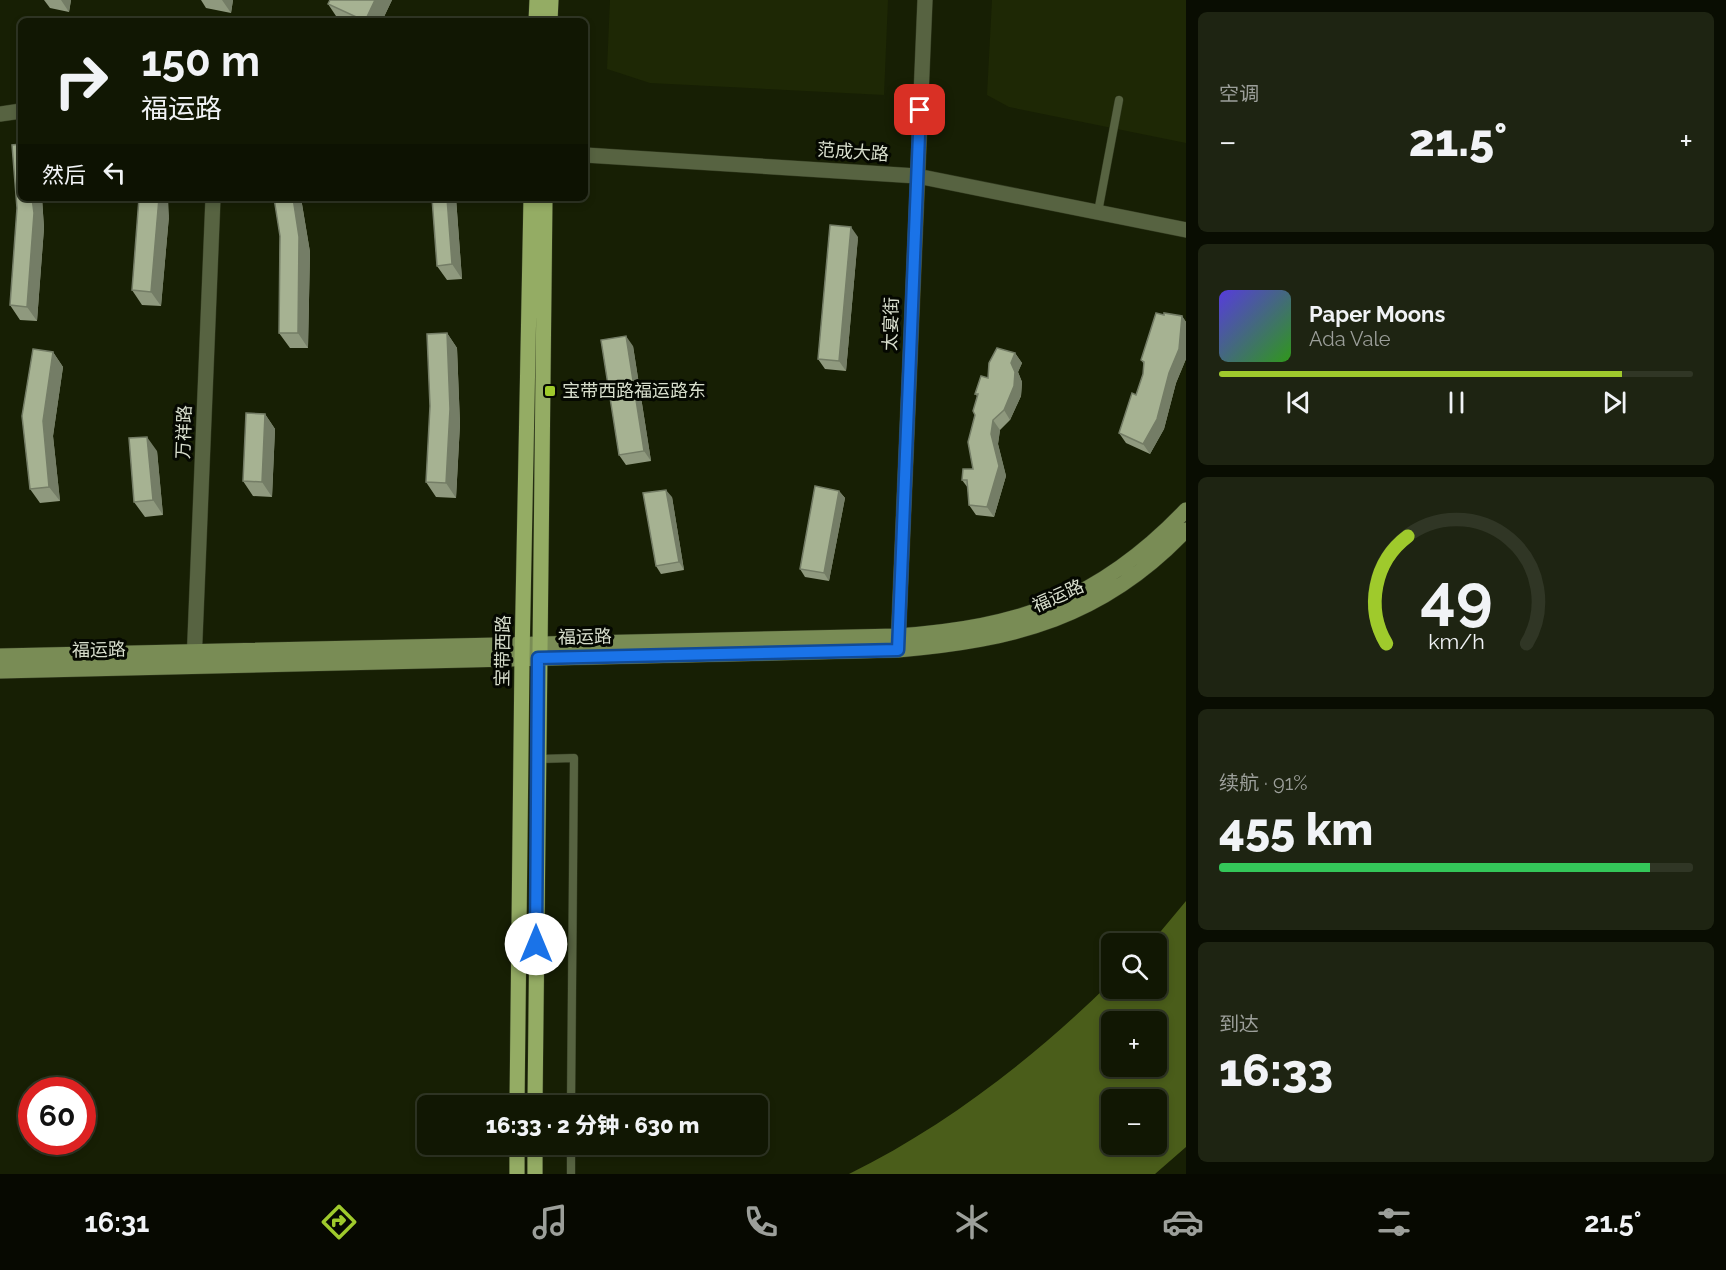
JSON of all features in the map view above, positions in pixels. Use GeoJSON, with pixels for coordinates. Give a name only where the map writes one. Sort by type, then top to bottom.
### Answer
{"type":"FeatureCollection","features":[{"type":"Feature","properties":{"kind":"main road"},"geometry":{"type":"LineString","coordinates":[[536,18],[537,0]]}},
{"type":"Feature","properties":{"kind":"main road"},"geometry":{"type":"LineString","coordinates":[[550,18],[551,0]]}},
{"type":"Feature","properties":{"kind":"main road","name":"宝带西路"},"geometry":{"type":"LineString","coordinates":[[517,1095],[522,651],[531,201]]}},
{"type":"Feature","properties":{"kind":"main road","name":"宝带西路"},"geometry":{"type":"LineString","coordinates":[[535,1095],[545,201]]}},
{"type":"Feature","properties":{"kind":"main road"},"geometry":{"type":"LineString","coordinates":[[1146,558],[1186,510]]}},
{"type":"Feature","properties":{"kind":"main road"},"geometry":{"type":"LineString","coordinates":[[1146,558],[1186,530]]}},
{"type":"Feature","properties":{"kind":"main road","name":"福运路"},"geometry":{"type":"LineString","coordinates":[[0,671],[195,660],[539,650],[974,642],[1041,626],[1099,599],[1146,558]]}},
{"type":"Feature","properties":{"kind":"main road","name":"福运路"},"geometry":{"type":"LineString","coordinates":[[0,656],[195,660]]}},
{"type":"Feature","properties":{"kind":"main road"},"geometry":{"type":"LineString","coordinates":[[516,1174],[517,1155]]}},
{"type":"Feature","properties":{"kind":"main road"},"geometry":{"type":"LineString","coordinates":[[535,1155],[535,1174]]}},
{"type":"Feature","properties":{"kind":"street","name":"太宴街"},"geometry":{"type":"LineString","coordinates":[[898,643],[925,0]]}},
{"type":"Feature","properties":{"kind":"street"},"geometry":{"type":"LineString","coordinates":[[0,114],[18,111]]}},
{"type":"Feature","properties":{"kind":"street","name":"范成大路"},"geometry":{"type":"LineString","coordinates":[[588,155],[917,176],[1186,230]]}},
{"type":"Feature","properties":{"kind":"street","name":"万祥路"},"geometry":{"type":"LineString","coordinates":[[195,660],[213,201]]}},
{"type":"Feature","properties":{"kind":"lane"},"geometry":{"type":"LineString","coordinates":[[1098,212],[1119,100]]}},
{"type":"Feature","properties":{"kind":"lane"},"geometry":{"type":"LineString","coordinates":[[538,759],[574,758],[571,1095]]}},
{"type":"Feature","properties":{"kind":"lane"},"geometry":{"type":"LineString","coordinates":[[571,1155],[571,1174]]}},
{"type":"Feature","properties":{"kind":"shaded area"},"geometry":{"type":"Polygon","coordinates":[[[610,0],[888,0],[884,95],[650,83],[607,69],[610,0]]]}},
{"type":"Feature","properties":{"kind":"shaded area"},"geometry":{"type":"Polygon","coordinates":[[[992,0],[1186,0],[1186,143],[1009,107],[987,95],[992,0]]]}},
{"type":"Feature","properties":{"kind":"shaded area"},"geometry":{"type":"Polygon","coordinates":[[[1186,901],[1186,1147],[1155,1174],[849,1174],[885,1155],[954,1112],[1020,1063],[1101,992],[1101,999],[1167,999],[1167,933],[1159,933],[1186,901]]]}},
{"type":"Feature","properties":{"kind":"building"},"geometry":{"type":"Polygon","coordinates":[[[330,0],[375,0],[366,18],[358,18],[328,4],[330,0]]]}},
{"type":"Feature","properties":{"kind":"building"},"geometry":{"type":"Polygon","coordinates":[[[18,144],[18,201],[32,201],[34,213],[27,307],[10,305],[17,208],[12,145],[18,144]]]}},
{"type":"Feature","properties":{"kind":"building"},"geometry":{"type":"Polygon","coordinates":[[[139,201],[159,201],[151,292],[132,290],[139,201]]]}},
{"type":"Feature","properties":{"kind":"building"},"geometry":{"type":"Polygon","coordinates":[[[274,201],[293,201],[299,237],[298,333],[279,333],[280,236],[274,201]]]}},
{"type":"Feature","properties":{"kind":"building"},"geometry":{"type":"Polygon","coordinates":[[[432,201],[447,201],[452,264],[437,266],[432,201]]]}},
{"type":"Feature","properties":{"kind":"building"},"geometry":{"type":"Polygon","coordinates":[[[830,225],[851,227],[839,361],[818,359],[830,225]]]}},
{"type":"Feature","properties":{"kind":"building"},"geometry":{"type":"Polygon","coordinates":[[[1156,313],[1182,316],[1179,349],[1169,373],[1157,419],[1143,444],[1119,433],[1132,393],[1136,395],[1143,374],[1144,362],[1141,360],[1156,313]]]}},
{"type":"Feature","properties":{"kind":"building"},"geometry":{"type":"Polygon","coordinates":[[[447,333],[450,409],[446,483],[426,482],[430,406],[427,334],[447,333]]]}},
{"type":"Feature","properties":{"kind":"building"},"geometry":{"type":"Polygon","coordinates":[[[626,336],[644,451],[619,455],[601,340],[626,336]]]}},
{"type":"Feature","properties":{"kind":"building"},"geometry":{"type":"Polygon","coordinates":[[[997,348],[1015,353],[1011,363],[1015,372],[1014,386],[1004,410],[993,420],[991,434],[999,466],[987,507],[969,505],[967,480],[962,480],[963,469],[973,469],[968,442],[975,415],[973,411],[978,394],[975,394],[981,376],[988,378],[989,363],[997,348]]]}},
{"type":"Feature","properties":{"kind":"building"},"geometry":{"type":"Polygon","coordinates":[[[33,349],[53,352],[43,421],[49,487],[30,489],[22,416],[33,349]]]}},
{"type":"Feature","properties":{"kind":"building"},"geometry":{"type":"Polygon","coordinates":[[[246,413],[265,414],[262,482],[243,481],[246,413]]]}},
{"type":"Feature","properties":{"kind":"building"},"geometry":{"type":"Polygon","coordinates":[[[147,437],[153,500],[134,502],[129,438],[147,437]]]}},
{"type":"Feature","properties":{"kind":"building"},"geometry":{"type":"Polygon","coordinates":[[[815,486],[839,491],[824,573],[800,569],[815,486]]]}},
{"type":"Feature","properties":{"kind":"building"},"geometry":{"type":"Polygon","coordinates":[[[666,490],[679,562],[656,566],[643,493],[666,490]]]}},
{"type":"Feature","properties":{"kind":"place","name":"宝带西路福运路东"},"geometry":{"type":"Point","coordinates":[550,391]}},
{"type":"Feature","properties":{"kind":"route"},"geometry":{"type":"LineString","coordinates":[[536,944],[538,658],[898,650],[920,110]]}}]}
